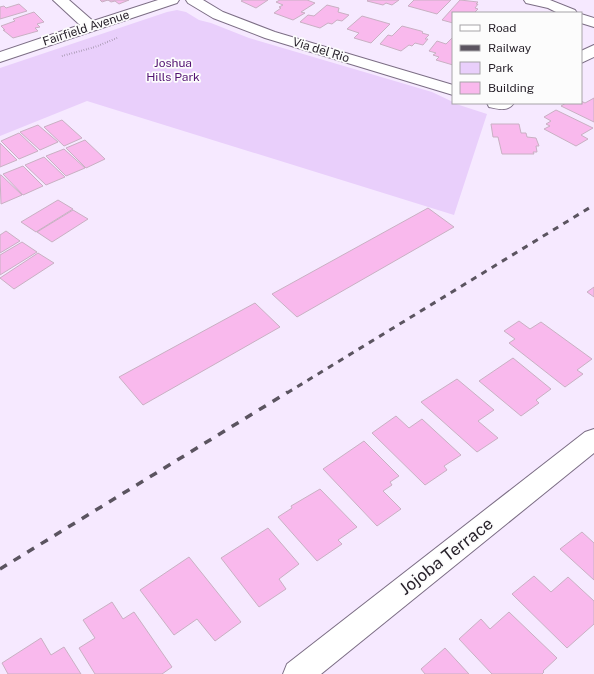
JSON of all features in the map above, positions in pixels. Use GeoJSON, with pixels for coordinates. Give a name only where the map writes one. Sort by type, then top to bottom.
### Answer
{"type":"FeatureCollection","features":[{"type":"Feature","properties":{"kind":"street"},"geometry":{"type":"LineString","coordinates":[[60,0],[90,26]]}},
{"type":"Feature","properties":{"kind":"street","name":"Fairfield Avenue"},"geometry":{"type":"LineString","coordinates":[[0,57],[172,0]]}},
{"type":"Feature","properties":{"kind":"street","name":"Via del Rio"},"geometry":{"type":"LineString","coordinates":[[193,0],[218,15],[270,35],[452,90]]}},
{"type":"Feature","properties":{"kind":"street"},"geometry":{"type":"LineString","coordinates":[[531,0],[553,5],[568,12]]}},
{"type":"Feature","properties":{"kind":"street"},"geometry":{"type":"LineString","coordinates":[[582,18],[594,23]]}},
{"type":"Feature","properties":{"kind":"street"},"geometry":{"type":"LineString","coordinates":[[582,57],[594,50]]}},
{"type":"Feature","properties":{"kind":"street","name":"Jojoba Terrace"},"geometry":{"type":"LineString","coordinates":[[298,674],[594,439]]}},
{"type":"Feature","properties":{"kind":"green space","name":"Joshua Hills Park"},"geometry":{"type":"Polygon","coordinates":[[[177,10],[186,12],[199,20],[211,23],[249,38],[432,92],[452,102],[452,104],[487,114],[454,215],[87,101],[0,136],[0,68],[167,12],[177,10]]]}},
{"type":"Feature","properties":{"kind":"building"},"geometry":{"type":"Polygon","coordinates":[[[108,0],[129,0],[119,4],[115,1],[111,2],[108,0]]]}},
{"type":"Feature","properties":{"kind":"building"},"geometry":{"type":"Polygon","coordinates":[[[268,0],[256,8],[241,1],[268,0]]]}},
{"type":"Feature","properties":{"kind":"building"},"geometry":{"type":"Polygon","coordinates":[[[280,0],[307,0],[315,3],[301,12],[305,13],[293,20],[274,13],[283,5],[276,2],[280,0]]]}},
{"type":"Feature","properties":{"kind":"building"},"geometry":{"type":"Polygon","coordinates":[[[399,0],[392,5],[386,3],[383,5],[367,1],[399,0]]]}},
{"type":"Feature","properties":{"kind":"building"},"geometry":{"type":"Polygon","coordinates":[[[414,0],[451,0],[437,14],[408,6],[414,0]]]}},
{"type":"Feature","properties":{"kind":"building"},"geometry":{"type":"Polygon","coordinates":[[[460,0],[478,2],[475,8],[478,9],[475,12],[452,12],[452,23],[442,20],[460,0]]]}},
{"type":"Feature","properties":{"kind":"building"},"geometry":{"type":"Polygon","coordinates":[[[19,4],[27,11],[0,19],[0,7],[4,6],[6,8],[19,4]]]}},
{"type":"Feature","properties":{"kind":"building"},"geometry":{"type":"Polygon","coordinates":[[[327,5],[339,8],[338,12],[349,15],[342,21],[337,20],[332,24],[328,23],[320,28],[300,22],[308,15],[314,16],[327,5]]]}},
{"type":"Feature","properties":{"kind":"building"},"geometry":{"type":"Polygon","coordinates":[[[34,12],[44,22],[37,24],[40,27],[35,28],[38,31],[13,38],[3,30],[5,30],[1,26],[15,21],[13,19],[34,12]]]}},
{"type":"Feature","properties":{"kind":"building"},"geometry":{"type":"Polygon","coordinates":[[[362,16],[390,24],[371,43],[354,38],[359,33],[347,29],[362,16]]]}},
{"type":"Feature","properties":{"kind":"building"},"geometry":{"type":"Polygon","coordinates":[[[402,26],[421,31],[423,32],[422,33],[429,35],[425,39],[428,39],[423,45],[415,43],[412,46],[409,45],[401,51],[380,44],[388,35],[392,36],[402,26]]]}},
{"type":"Feature","properties":{"kind":"building"},"geometry":{"type":"Polygon","coordinates":[[[452,38],[452,65],[436,60],[439,57],[433,55],[436,53],[429,51],[437,41],[446,44],[452,38]]]}},
{"type":"Feature","properties":{"kind":"building"},"geometry":{"type":"Polygon","coordinates":[[[594,98],[594,122],[561,106],[564,104],[582,104],[582,102],[585,103],[594,98]]]}},
{"type":"Feature","properties":{"kind":"building"},"geometry":{"type":"Polygon","coordinates":[[[556,110],[593,128],[581,135],[588,139],[576,146],[544,129],[550,126],[546,124],[551,121],[544,117],[556,110]]]}},
{"type":"Feature","properties":{"kind":"building"},"geometry":{"type":"Polygon","coordinates":[[[62,120],[82,138],[64,146],[44,127],[62,120]]]}},
{"type":"Feature","properties":{"kind":"building"},"geometry":{"type":"Polygon","coordinates":[[[491,124],[519,124],[521,133],[526,133],[527,137],[536,138],[539,146],[536,146],[537,152],[533,152],[534,154],[502,154],[498,137],[493,137],[491,124]]]}},
{"type":"Feature","properties":{"kind":"building"},"geometry":{"type":"Polygon","coordinates":[[[38,125],[58,142],[40,150],[20,132],[38,125]]]}},
{"type":"Feature","properties":{"kind":"building"},"geometry":{"type":"Polygon","coordinates":[[[19,133],[38,151],[19,159],[1,141],[19,133]]]}},
{"type":"Feature","properties":{"kind":"building"},"geometry":{"type":"Polygon","coordinates":[[[85,140],[105,159],[86,168],[66,148],[85,140]]]}},
{"type":"Feature","properties":{"kind":"building"},"geometry":{"type":"Polygon","coordinates":[[[0,143],[17,160],[0,167],[0,143]]]}},
{"type":"Feature","properties":{"kind":"building"},"geometry":{"type":"Polygon","coordinates":[[[64,149],[85,168],[66,176],[46,156],[64,149]]]}},
{"type":"Feature","properties":{"kind":"building"},"geometry":{"type":"Polygon","coordinates":[[[44,157],[65,177],[46,185],[25,165],[44,157]]]}},
{"type":"Feature","properties":{"kind":"building"},"geometry":{"type":"Polygon","coordinates":[[[23,166],[43,186],[23,195],[3,174],[23,166]]]}},
{"type":"Feature","properties":{"kind":"building"},"geometry":{"type":"Polygon","coordinates":[[[1,175],[22,195],[1,204],[1,175]]]}},
{"type":"Feature","properties":{"kind":"building"},"geometry":{"type":"Polygon","coordinates":[[[58,200],[73,209],[36,232],[21,222],[58,200]]]}},
{"type":"Feature","properties":{"kind":"building"},"geometry":{"type":"Polygon","coordinates":[[[428,208],[454,227],[297,317],[272,294],[428,208]]]}},
{"type":"Feature","properties":{"kind":"building"},"geometry":{"type":"Polygon","coordinates":[[[73,210],[88,219],[52,242],[37,232],[73,210]]]}},
{"type":"Feature","properties":{"kind":"building"},"geometry":{"type":"Polygon","coordinates":[[[6,231],[20,241],[0,253],[0,235],[6,231]]]}},
{"type":"Feature","properties":{"kind":"building"},"geometry":{"type":"Polygon","coordinates":[[[22,242],[37,252],[0,275],[0,255],[22,242]]]}},
{"type":"Feature","properties":{"kind":"building"},"geometry":{"type":"Polygon","coordinates":[[[38,253],[54,263],[14,289],[0,278],[38,253]]]}},
{"type":"Feature","properties":{"kind":"building"},"geometry":{"type":"Polygon","coordinates":[[[594,287],[594,297],[587,292],[594,287]]]}},
{"type":"Feature","properties":{"kind":"building"},"geometry":{"type":"Polygon","coordinates":[[[255,303],[280,327],[143,405],[119,377],[255,303]]]}},
{"type":"Feature","properties":{"kind":"building"},"geometry":{"type":"Polygon","coordinates":[[[519,321],[530,329],[541,322],[592,359],[577,370],[583,374],[565,387],[509,343],[515,339],[504,331],[519,321]]]}},
{"type":"Feature","properties":{"kind":"building"},"geometry":{"type":"Polygon","coordinates":[[[513,358],[551,389],[536,400],[539,403],[521,416],[479,381],[513,358]]]}},
{"type":"Feature","properties":{"kind":"building"},"geometry":{"type":"Polygon","coordinates":[[[457,379],[494,410],[478,421],[498,438],[477,452],[421,402],[457,379]]]}},
{"type":"Feature","properties":{"kind":"building"},"geometry":{"type":"Polygon","coordinates":[[[396,416],[409,428],[422,419],[461,455],[444,466],[447,470],[425,485],[372,433],[396,416]]]}},
{"type":"Feature","properties":{"kind":"building"},"geometry":{"type":"Polygon","coordinates":[[[364,441],[399,476],[390,482],[392,485],[383,491],[401,509],[377,526],[323,469],[364,441]]]}},
{"type":"Feature","properties":{"kind":"building"},"geometry":{"type":"Polygon","coordinates":[[[320,489],[357,527],[338,540],[342,544],[317,561],[278,517],[292,508],[291,506],[320,489]]]}},
{"type":"Feature","properties":{"kind":"building"},"geometry":{"type":"Polygon","coordinates":[[[268,528],[299,564],[279,579],[286,589],[259,607],[221,558],[268,528]]]}},
{"type":"Feature","properties":{"kind":"building"},"geometry":{"type":"Polygon","coordinates":[[[582,532],[594,543],[594,580],[560,549],[582,532]]]}},
{"type":"Feature","properties":{"kind":"building"},"geometry":{"type":"Polygon","coordinates":[[[189,557],[241,622],[215,641],[197,619],[174,635],[140,590],[189,557]]]}},
{"type":"Feature","properties":{"kind":"building"},"geometry":{"type":"Polygon","coordinates":[[[534,576],[551,592],[568,577],[594,601],[594,624],[567,648],[512,594],[534,576]]]}},
{"type":"Feature","properties":{"kind":"building"},"geometry":{"type":"Polygon","coordinates":[[[112,602],[123,619],[134,612],[172,667],[162,674],[95,674],[79,648],[95,638],[83,620],[112,602]]]}},
{"type":"Feature","properties":{"kind":"building"},"geometry":{"type":"Polygon","coordinates":[[[509,612],[557,658],[543,671],[544,672],[542,674],[492,674],[459,639],[481,619],[490,629],[509,612]]]}},
{"type":"Feature","properties":{"kind":"building"},"geometry":{"type":"Polygon","coordinates":[[[41,638],[51,655],[64,647],[81,674],[8,674],[2,663],[41,638]]]}},
{"type":"Feature","properties":{"kind":"building"},"geometry":{"type":"Polygon","coordinates":[[[445,648],[469,674],[425,674],[421,669],[445,648]]]}},
{"type":"Feature","properties":{"kind":"railway"},"geometry":{"type":"LineString","coordinates":[[287,393],[594,205]]}},
{"type":"Feature","properties":{"kind":"railway"},"geometry":{"type":"LineString","coordinates":[[0,569],[288,392]]}}]}
